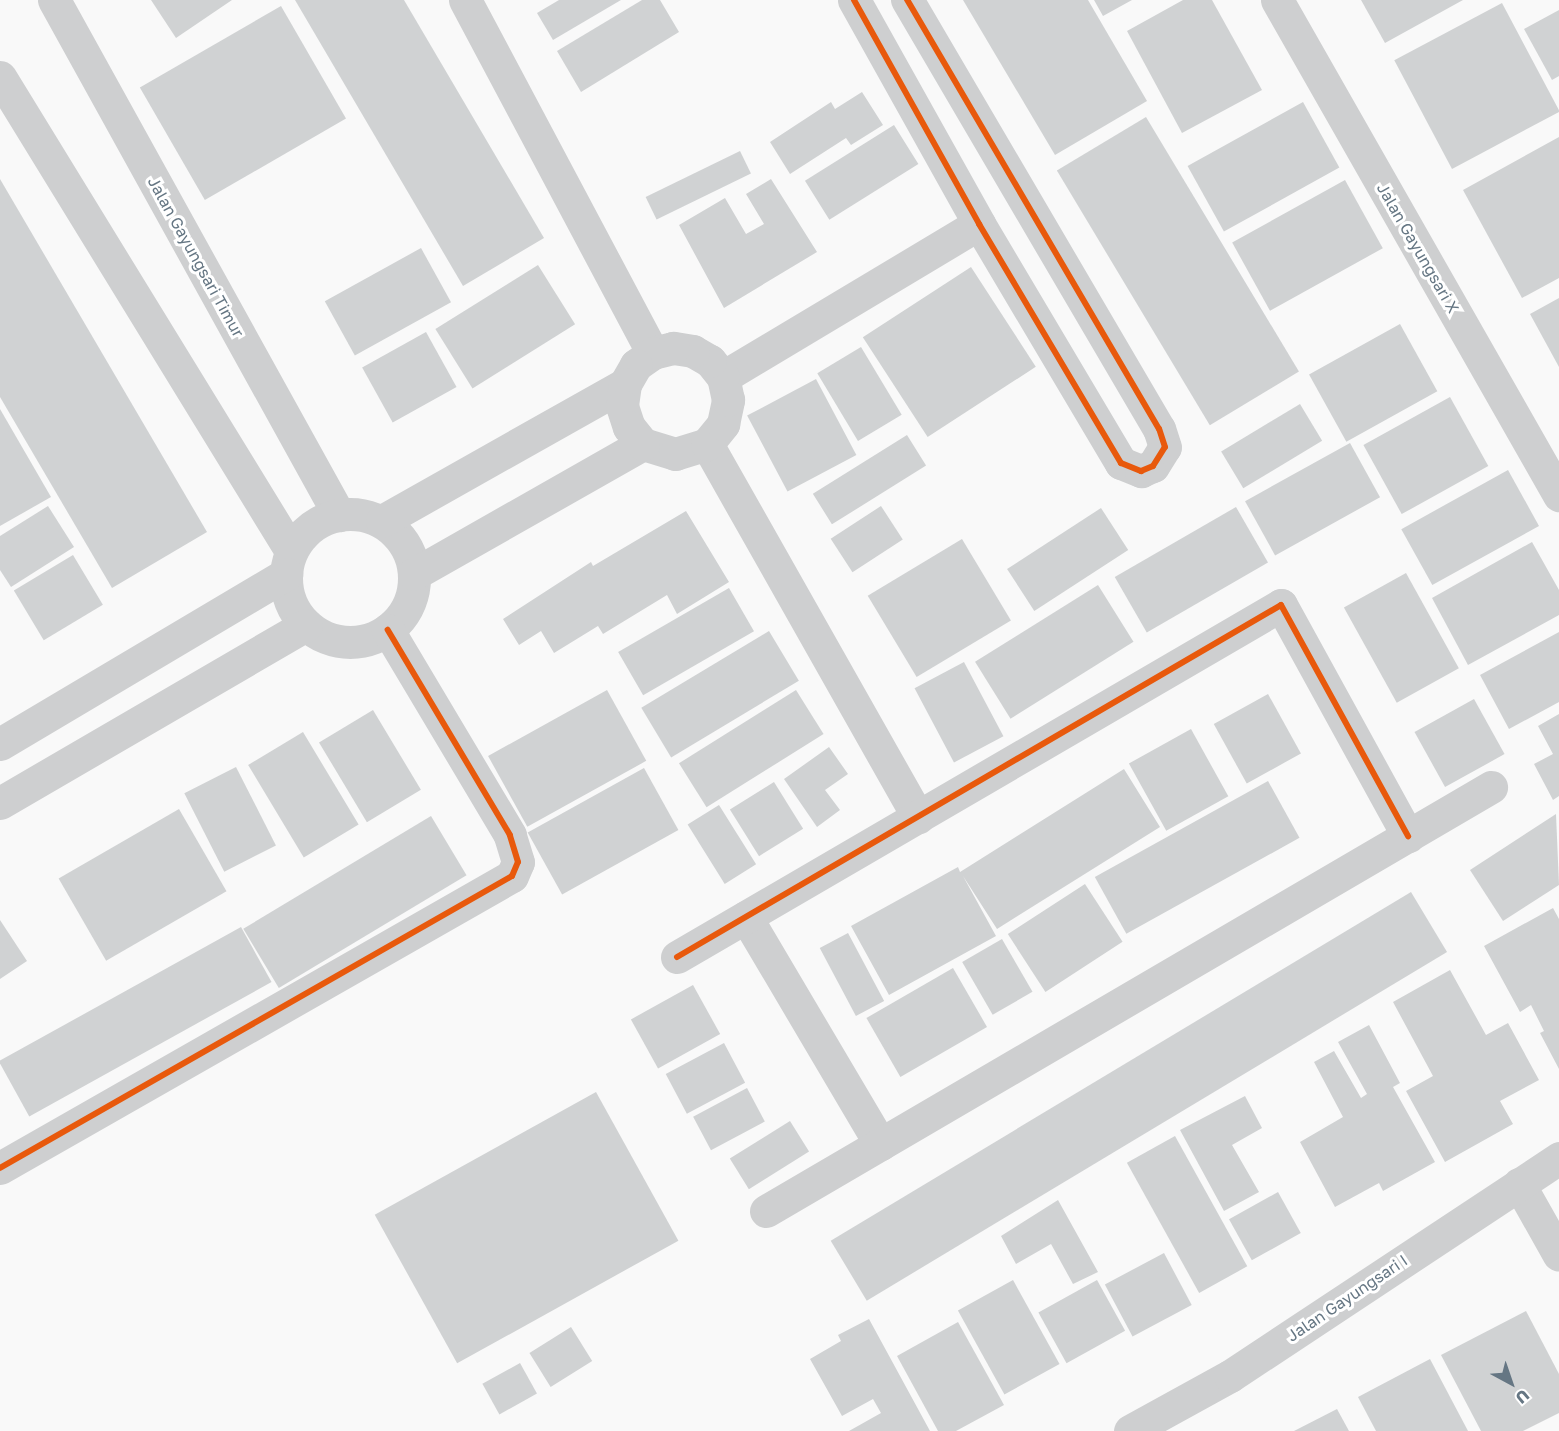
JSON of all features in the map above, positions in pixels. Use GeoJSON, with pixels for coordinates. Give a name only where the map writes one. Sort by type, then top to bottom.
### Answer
{"type":"FeatureCollection","features":[{"type":"Feature","properties":{"kind":"street","name":"Jalan Gayungsari Timur"},"geometry":{"type":"LineString","coordinates":[[54,0],[339,515]]}},
{"type":"Feature","properties":{"kind":"street"},"geometry":{"type":"LineString","coordinates":[[465,0],[653,353]]}},
{"type":"Feature","properties":{"kind":"street"},"geometry":{"type":"LineString","coordinates":[[854,0],[979,224],[1121,463],[1142,471],[1153,466],[1165,447],[1159,429],[907,0]]}},
{"type":"Feature","properties":{"kind":"street","name":"Jalan Gayungsari X"},"geometry":{"type":"LineString","coordinates":[[1278,0],[1559,495]]}},
{"type":"Feature","properties":{"kind":"street"},"geometry":{"type":"LineString","coordinates":[[0,77],[289,563],[290,602],[306,626],[331,640],[361,642],[388,630],[403,615],[412,595],[414,574],[404,544],[381,521],[361,514],[339,515],[320,522],[289,563],[1,742]]}},
{"type":"Feature","properties":{"kind":"street"},"geometry":{"type":"LineString","coordinates":[[723,377],[979,224]]}},
{"type":"Feature","properties":{"kind":"street"},"geometry":{"type":"LineString","coordinates":[[673,348],[693,351],[710,361],[723,377],[728,400],[723,424],[707,444],[675,454],[644,444],[628,427],[622,406],[625,384],[636,366],[653,353],[673,348]]}},
{"type":"Feature","properties":{"kind":"street"},"geometry":{"type":"LineString","coordinates":[[381,521],[625,384]]}},
{"type":"Feature","properties":{"kind":"street"},"geometry":{"type":"LineString","coordinates":[[414,574],[644,444]]}},
{"type":"Feature","properties":{"kind":"street"},"geometry":{"type":"LineString","coordinates":[[707,444],[918,817]]}},
{"type":"Feature","properties":{"kind":"street"},"geometry":{"type":"LineString","coordinates":[[677,957],[1281,605],[1408,836]]}},
{"type":"Feature","properties":{"kind":"street"},"geometry":{"type":"LineString","coordinates":[[0,803],[306,626]]}},
{"type":"Feature","properties":{"kind":"street"},"geometry":{"type":"LineString","coordinates":[[0,1168],[512,876],[518,862],[510,835],[388,630]]}},
{"type":"Feature","properties":{"kind":"street"},"geometry":{"type":"LineString","coordinates":[[766,1211],[1491,787]]}},
{"type":"Feature","properties":{"kind":"street"},"geometry":{"type":"LineString","coordinates":[[746,916],[880,1144]]}},
{"type":"Feature","properties":{"kind":"street","name":"Jalan Gayungsari I"},"geometry":{"type":"LineString","coordinates":[[1130,1431],[1180,1419],[1230,1376],[1559,1158]]}},
{"type":"Feature","properties":{"kind":"street"},"geometry":{"type":"LineString","coordinates":[[1519,1184],[1559,1255]]}},
{"type":"Feature","properties":{"kind":"building"},"geometry":{"type":"Polygon","coordinates":[[[151,0],[232,0],[176,38],[151,0]]]}},
{"type":"Feature","properties":{"kind":"building"},"geometry":{"type":"Polygon","coordinates":[[[295,0],[404,0],[544,238],[463,286],[295,0]]]}},
{"type":"Feature","properties":{"kind":"building"},"geometry":{"type":"Polygon","coordinates":[[[559,0],[621,0],[553,40],[537,13],[559,0]]]}},
{"type":"Feature","properties":{"kind":"building"},"geometry":{"type":"Polygon","coordinates":[[[642,0],[660,0],[679,32],[581,92],[557,51],[642,0]]]}},
{"type":"Feature","properties":{"kind":"building"},"geometry":{"type":"Polygon","coordinates":[[[963,0],[1088,0],[1147,101],[1055,155],[963,0]]]}},
{"type":"Feature","properties":{"kind":"building"},"geometry":{"type":"Polygon","coordinates":[[[1094,0],[1132,0],[1103,16],[1094,0]]]}},
{"type":"Feature","properties":{"kind":"building"},"geometry":{"type":"Polygon","coordinates":[[[1183,0],[1212,0],[1262,90],[1182,133],[1127,31],[1183,0]]]}},
{"type":"Feature","properties":{"kind":"building"},"geometry":{"type":"Polygon","coordinates":[[[1361,0],[1463,0],[1385,43],[1361,0]]]}},
{"type":"Feature","properties":{"kind":"building"},"geometry":{"type":"Polygon","coordinates":[[[1502,3],[1559,112],[1452,169],[1394,60],[1502,3]]]}},
{"type":"Feature","properties":{"kind":"building"},"geometry":{"type":"Polygon","coordinates":[[[281,6],[346,119],[205,200],[140,88],[281,6]]]}},
{"type":"Feature","properties":{"kind":"building"},"geometry":{"type":"Polygon","coordinates":[[[1559,10],[1559,76],[1552,80],[1524,29],[1559,10]]]}},
{"type":"Feature","properties":{"kind":"building"},"geometry":{"type":"Polygon","coordinates":[[[862,92],[883,125],[851,145],[846,138],[790,174],[770,142],[831,102],[835,109],[862,92]]]}},
{"type":"Feature","properties":{"kind":"building"},"geometry":{"type":"Polygon","coordinates":[[[1303,102],[1339,168],[1224,232],[1188,166],[1303,102]]]}},
{"type":"Feature","properties":{"kind":"building"},"geometry":{"type":"Polygon","coordinates":[[[1146,117],[1299,372],[1210,425],[1057,171],[1146,117]]]}},
{"type":"Feature","properties":{"kind":"building"},"geometry":{"type":"Polygon","coordinates":[[[894,125],[918,164],[829,220],[805,181],[894,125]]]}},
{"type":"Feature","properties":{"kind":"building"},"geometry":{"type":"Polygon","coordinates":[[[1559,137],[1559,278],[1522,298],[1463,190],[1559,137]]]}},
{"type":"Feature","properties":{"kind":"building"},"geometry":{"type":"Polygon","coordinates":[[[740,151],[751,173],[657,219],[646,197],[740,151]]]}},
{"type":"Feature","properties":{"kind":"building"},"geometry":{"type":"Polygon","coordinates":[[[0,179],[207,532],[112,588],[0,397],[0,179]]]}},
{"type":"Feature","properties":{"kind":"building"},"geometry":{"type":"Polygon","coordinates":[[[771,179],[817,252],[724,308],[679,225],[725,198],[746,234],[764,224],[746,194],[771,179]]]}},
{"type":"Feature","properties":{"kind":"building"},"geometry":{"type":"Polygon","coordinates":[[[1345,180],[1383,248],[1270,311],[1232,243],[1345,180]]]}},
{"type":"Feature","properties":{"kind":"building"},"geometry":{"type":"Polygon","coordinates":[[[421,248],[451,302],[355,356],[325,301],[421,248]]]}},
{"type":"Feature","properties":{"kind":"building"},"geometry":{"type":"Polygon","coordinates":[[[538,265],[575,324],[472,388],[435,329],[538,265]]]}},
{"type":"Feature","properties":{"kind":"building"},"geometry":{"type":"Polygon","coordinates":[[[971,267],[1036,367],[928,437],[863,337],[971,267]]]}},
{"type":"Feature","properties":{"kind":"building"},"geometry":{"type":"Polygon","coordinates":[[[1559,298],[1559,367],[1530,314],[1559,298]]]}},
{"type":"Feature","properties":{"kind":"building"},"geometry":{"type":"Polygon","coordinates":[[[1400,324],[1437,391],[1346,442],[1309,374],[1400,324]]]}},
{"type":"Feature","properties":{"kind":"building"},"geometry":{"type":"Polygon","coordinates":[[[426,332],[457,387],[393,422],[362,367],[426,332]]]}},
{"type":"Feature","properties":{"kind":"building"},"geometry":{"type":"Polygon","coordinates":[[[861,347],[902,415],[858,441],[817,373],[861,347]]]}},
{"type":"Feature","properties":{"kind":"building"},"geometry":{"type":"Polygon","coordinates":[[[816,379],[856,455],[788,492],[747,416],[816,379]]]}},
{"type":"Feature","properties":{"kind":"building"},"geometry":{"type":"Polygon","coordinates":[[[1450,397],[1488,466],[1402,514],[1363,445],[1450,397]]]}},
{"type":"Feature","properties":{"kind":"building"},"geometry":{"type":"Polygon","coordinates":[[[1300,404],[1322,441],[1243,488],[1221,451],[1300,404]]]}},
{"type":"Feature","properties":{"kind":"building"},"geometry":{"type":"Polygon","coordinates":[[[0,409],[51,497],[0,526],[0,409]]]}},
{"type":"Feature","properties":{"kind":"building"},"geometry":{"type":"Polygon","coordinates":[[[907,435],[926,466],[832,524],[813,494],[907,435]]]}},
{"type":"Feature","properties":{"kind":"building"},"geometry":{"type":"Polygon","coordinates":[[[1350,443],[1380,497],[1275,555],[1245,501],[1350,443]]]}},
{"type":"Feature","properties":{"kind":"building"},"geometry":{"type":"Polygon","coordinates":[[[1508,470],[1539,526],[1432,585],[1401,529],[1508,470]]]}},
{"type":"Feature","properties":{"kind":"building"},"geometry":{"type":"Polygon","coordinates":[[[48,506],[74,547],[11,587],[0,570],[0,536],[48,506]]]}},
{"type":"Feature","properties":{"kind":"building"},"geometry":{"type":"Polygon","coordinates":[[[881,506],[903,540],[852,572],[831,539],[881,506]]]}},
{"type":"Feature","properties":{"kind":"building"},"geometry":{"type":"Polygon","coordinates":[[[1236,507],[1268,562],[1147,632],[1115,577],[1236,507]]]}},
{"type":"Feature","properties":{"kind":"building"},"geometry":{"type":"Polygon","coordinates":[[[1101,508],[1128,550],[1034,611],[1007,569],[1101,508]]]}},
{"type":"Feature","properties":{"kind":"building"},"geometry":{"type":"Polygon","coordinates":[[[686,511],[729,582],[677,614],[667,595],[603,634],[598,626],[554,653],[541,631],[519,645],[503,619],[591,562],[593,566],[686,511]]]}},
{"type":"Feature","properties":{"kind":"building"},"geometry":{"type":"Polygon","coordinates":[[[962,539],[1011,620],[917,677],[868,596],[962,539]]]}},
{"type":"Feature","properties":{"kind":"building"},"geometry":{"type":"Polygon","coordinates":[[[1532,542],[1559,590],[1559,615],[1468,665],[1432,598],[1532,542]]]}},
{"type":"Feature","properties":{"kind":"building"},"geometry":{"type":"Polygon","coordinates":[[[73,555],[103,605],[44,640],[14,591],[73,555]]]}},
{"type":"Feature","properties":{"kind":"building"},"geometry":{"type":"Polygon","coordinates":[[[1406,573],[1459,668],[1397,703],[1344,607],[1406,573]]]}},
{"type":"Feature","properties":{"kind":"building"},"geometry":{"type":"Polygon","coordinates":[[[1098,585],[1134,642],[1011,719],[975,662],[1098,585]]]}},
{"type":"Feature","properties":{"kind":"building"},"geometry":{"type":"Polygon","coordinates":[[[729,588],[754,631],[643,695],[618,652],[729,588]]]}},
{"type":"Feature","properties":{"kind":"building"},"geometry":{"type":"Polygon","coordinates":[[[769,631],[799,681],[671,757],[641,708],[769,631]]]}},
{"type":"Feature","properties":{"kind":"building"},"geometry":{"type":"Polygon","coordinates":[[[1559,632],[1559,702],[1509,729],[1480,675],[1559,632]]]}},
{"type":"Feature","properties":{"kind":"building"},"geometry":{"type":"Polygon","coordinates":[[[964,662],[1003,736],[954,762],[915,688],[964,662]]]}},
{"type":"Feature","properties":{"kind":"building"},"geometry":{"type":"Polygon","coordinates":[[[607,690],[646,761],[527,827],[488,756],[607,690]]]}},
{"type":"Feature","properties":{"kind":"building"},"geometry":{"type":"Polygon","coordinates":[[[796,690],[824,734],[707,807],[679,763],[796,690]]]}},
{"type":"Feature","properties":{"kind":"building"},"geometry":{"type":"Polygon","coordinates":[[[1268,694],[1301,753],[1247,784],[1214,724],[1268,694]]]}},
{"type":"Feature","properties":{"kind":"building"},"geometry":{"type":"Polygon","coordinates":[[[1474,699],[1505,754],[1445,787],[1415,732],[1474,699]]]}},
{"type":"Feature","properties":{"kind":"building"},"geometry":{"type":"Polygon","coordinates":[[[373,710],[421,790],[367,822],[319,742],[373,710]]]}},
{"type":"Feature","properties":{"kind":"building"},"geometry":{"type":"Polygon","coordinates":[[[1559,714],[1559,796],[1553,800],[1534,764],[1553,754],[1538,726],[1559,714]]]}},
{"type":"Feature","properties":{"kind":"building"},"geometry":{"type":"Polygon","coordinates":[[[1191,729],[1228,796],[1166,831],[1129,763],[1191,729]]]}},
{"type":"Feature","properties":{"kind":"building"},"geometry":{"type":"Polygon","coordinates":[[[303,732],[359,825],[304,858],[248,765],[303,732]]]}},
{"type":"Feature","properties":{"kind":"building"},"geometry":{"type":"Polygon","coordinates":[[[829,747],[848,774],[825,790],[840,810],[817,827],[784,779],[829,747]]]}},
{"type":"Feature","properties":{"kind":"building"},"geometry":{"type":"Polygon","coordinates":[[[236,767],[276,845],[224,872],[184,793],[236,767]]]}},
{"type":"Feature","properties":{"kind":"building"},"geometry":{"type":"Polygon","coordinates":[[[644,768],[678,830],[562,895],[528,832],[644,768]]]}},
{"type":"Feature","properties":{"kind":"building"},"geometry":{"type":"Polygon","coordinates":[[[1124,769],[1160,827],[997,929],[963,876],[996,936],[889,995],[851,926],[958,867],[960,872],[1124,769]]]}},
{"type":"Feature","properties":{"kind":"building"},"geometry":{"type":"Polygon","coordinates":[[[1268,781],[1300,838],[1126,934],[1095,877],[1268,781]]]}},
{"type":"Feature","properties":{"kind":"building"},"geometry":{"type":"Polygon","coordinates":[[[774,782],[803,829],[759,856],[730,810],[774,782]]]}},
{"type":"Feature","properties":{"kind":"building"},"geometry":{"type":"Polygon","coordinates":[[[719,805],[756,864],[725,884],[688,825],[719,805]]]}},
{"type":"Feature","properties":{"kind":"building"},"geometry":{"type":"Polygon","coordinates":[[[179,809],[226,891],[106,961],[59,878],[179,809]]]}},
{"type":"Feature","properties":{"kind":"building"},"geometry":{"type":"Polygon","coordinates":[[[1556,814],[1559,885],[1503,921],[1470,870],[1556,814]]]}},
{"type":"Feature","properties":{"kind":"building"},"geometry":{"type":"Polygon","coordinates":[[[431,816],[467,875],[279,988],[243,929],[431,816]]]}},
{"type":"Feature","properties":{"kind":"building"},"geometry":{"type":"Polygon","coordinates":[[[1085,884],[1123,942],[1045,992],[1008,934],[1085,884]]]}},
{"type":"Feature","properties":{"kind":"building"},"geometry":{"type":"Polygon","coordinates":[[[1411,892],[1447,952],[867,1301],[831,1241],[1411,892]]]}},
{"type":"Feature","properties":{"kind":"building"},"geometry":{"type":"Polygon","coordinates":[[[1553,908],[1559,919],[1559,1069],[1540,1033],[1544,1031],[1531,1005],[1520,1012],[1484,946],[1553,908]]]}},
{"type":"Feature","properties":{"kind":"building"},"geometry":{"type":"Polygon","coordinates":[[[0,920],[27,961],[0,979],[0,920]]]}},
{"type":"Feature","properties":{"kind":"building"},"geometry":{"type":"Polygon","coordinates":[[[241,927],[272,982],[29,1116],[0,1061],[241,927]]]}},
{"type":"Feature","properties":{"kind":"building"},"geometry":{"type":"Polygon","coordinates":[[[848,933],[884,1001],[856,1016],[820,948],[848,933]]]}},
{"type":"Feature","properties":{"kind":"building"},"geometry":{"type":"Polygon","coordinates":[[[1002,939],[1032,992],[993,1015],[962,962],[1002,939]]]}},
{"type":"Feature","properties":{"kind":"building"},"geometry":{"type":"Polygon","coordinates":[[[953,968],[987,1027],[900,1077],[866,1018],[953,968]]]}},
{"type":"Feature","properties":{"kind":"building"},"geometry":{"type":"Polygon","coordinates":[[[1450,970],[1486,1035],[1508,1023],[1539,1080],[1500,1101],[1513,1124],[1445,1162],[1406,1091],[1433,1076],[1393,1002],[1450,970]]]}},
{"type":"Feature","properties":{"kind":"building"},"geometry":{"type":"Polygon","coordinates":[[[693,985],[720,1034],[658,1068],[631,1019],[693,985]]]}},
{"type":"Feature","properties":{"kind":"building"},"geometry":{"type":"Polygon","coordinates":[[[1369,1025],[1400,1083],[1393,1087],[1435,1162],[1383,1191],[1379,1183],[1335,1207],[1300,1142],[1343,1117],[1314,1062],[1334,1051],[1361,1098],[1367,1094],[1338,1042],[1369,1025]]]}},
{"type":"Feature","properties":{"kind":"building"},"geometry":{"type":"Polygon","coordinates":[[[724,1043],[745,1083],[687,1114],[666,1074],[724,1043]]]}},
{"type":"Feature","properties":{"kind":"building"},"geometry":{"type":"Polygon","coordinates":[[[747,1088],[765,1122],[711,1150],[693,1117],[747,1088]]]}},
{"type":"Feature","properties":{"kind":"building"},"geometry":{"type":"Polygon","coordinates":[[[596,1092],[678,1241],[457,1363],[375,1215],[596,1092]]]}},
{"type":"Feature","properties":{"kind":"building"},"geometry":{"type":"Polygon","coordinates":[[[1245,1096],[1262,1128],[1232,1145],[1259,1192],[1224,1211],[1180,1130],[1245,1096]]]}},
{"type":"Feature","properties":{"kind":"building"},"geometry":{"type":"Polygon","coordinates":[[[790,1121],[809,1152],[749,1189],[730,1159],[790,1121]]]}},
{"type":"Feature","properties":{"kind":"building"},"geometry":{"type":"Polygon","coordinates":[[[1175,1136],[1247,1266],[1199,1293],[1127,1163],[1175,1136]]]}},
{"type":"Feature","properties":{"kind":"building"},"geometry":{"type":"Polygon","coordinates":[[[1278,1192],[1301,1233],[1252,1260],[1229,1219],[1278,1192]]]}},
{"type":"Feature","properties":{"kind":"building"},"geometry":{"type":"Polygon","coordinates":[[[1058,1200],[1098,1272],[1073,1284],[1051,1244],[1016,1264],[1001,1236],[1058,1200]]]}},
{"type":"Feature","properties":{"kind":"building"},"geometry":{"type":"Polygon","coordinates":[[[1164,1253],[1192,1305],[1133,1337],[1105,1284],[1164,1253]]]}},
{"type":"Feature","properties":{"kind":"building"},"geometry":{"type":"Polygon","coordinates":[[[1013,1280],[1060,1364],[1004,1395],[958,1311],[1013,1280]]]}},
{"type":"Feature","properties":{"kind":"building"},"geometry":{"type":"Polygon","coordinates":[[[1097,1280],[1125,1331],[1067,1363],[1038,1312],[1097,1280]]]}},
{"type":"Feature","properties":{"kind":"building"},"geometry":{"type":"Polygon","coordinates":[[[1526,1311],[1559,1374],[1559,1413],[1523,1431],[1481,1431],[1441,1355],[1526,1311]]]}},
{"type":"Feature","properties":{"kind":"building"},"geometry":{"type":"Polygon","coordinates":[[[869,1319],[930,1431],[849,1431],[881,1413],[873,1399],[842,1416],[810,1359],[841,1341],[838,1335],[869,1319]]]}},
{"type":"Feature","properties":{"kind":"building"},"geometry":{"type":"Polygon","coordinates":[[[958,1322],[1004,1405],[956,1431],[938,1431],[897,1356],[958,1322]]]}},
{"type":"Feature","properties":{"kind":"building"},"geometry":{"type":"Polygon","coordinates":[[[571,1327],[592,1361],[551,1387],[529,1353],[571,1327]]]}},
{"type":"Feature","properties":{"kind":"building"},"geometry":{"type":"Polygon","coordinates":[[[1430,1359],[1468,1431],[1376,1431],[1358,1397],[1430,1359]]]}},
{"type":"Feature","properties":{"kind":"building"},"geometry":{"type":"Polygon","coordinates":[[[520,1363],[537,1394],[499,1414],[482,1384],[520,1363]]]}},
{"type":"Feature","properties":{"kind":"building"},"geometry":{"type":"Polygon","coordinates":[[[1337,1409],[1349,1431],[1294,1431],[1337,1409]]]}},
{"type":"Feature","properties":{"kind":"cycle path"},"geometry":{"type":"LineString","coordinates":[[854,0],[979,224],[1121,463],[1141,471],[1153,466],[1165,447],[1159,429],[907,0]]}},
{"type":"Feature","properties":{"kind":"cycle path"},"geometry":{"type":"LineString","coordinates":[[677,957],[1281,605],[1408,836]]}},
{"type":"Feature","properties":{"kind":"cycle path"},"geometry":{"type":"LineString","coordinates":[[0,1168],[512,876],[518,862],[510,835],[388,630]]}}]}
